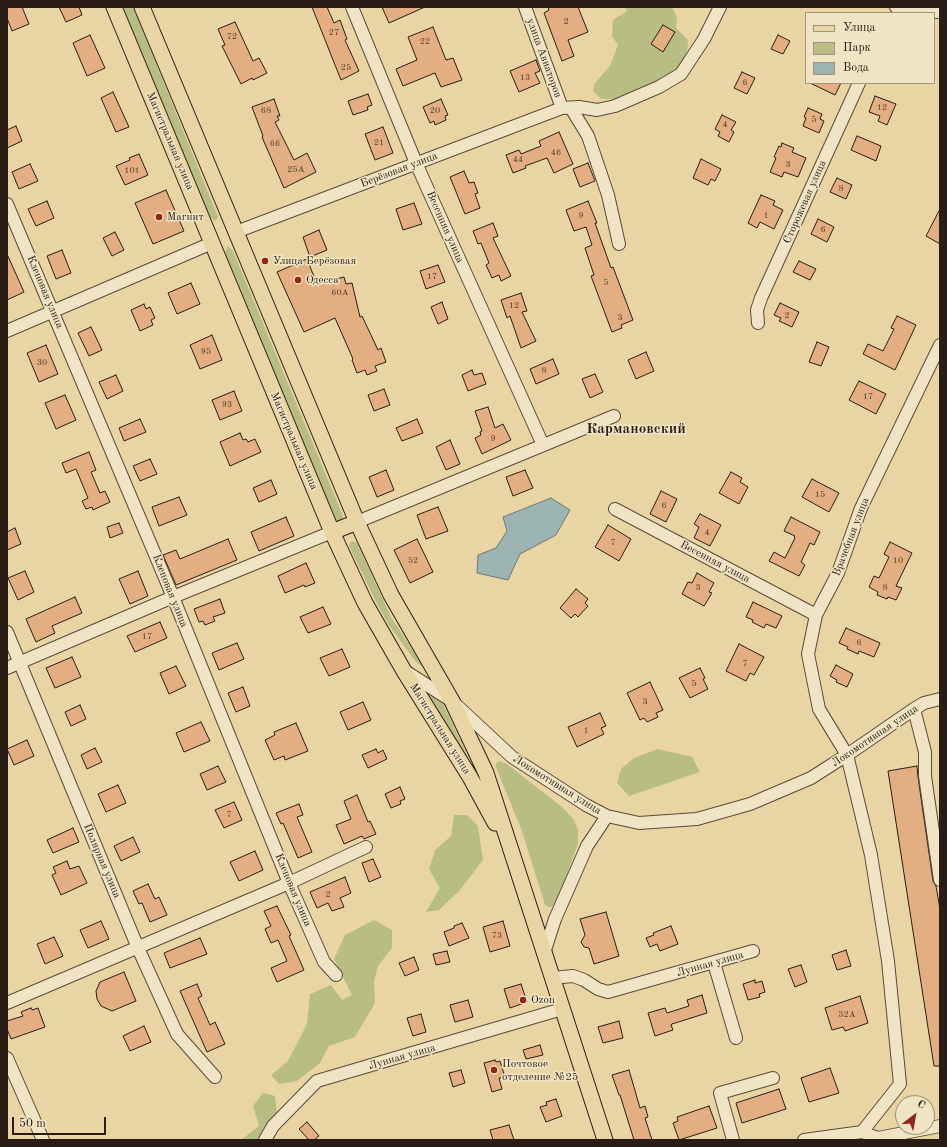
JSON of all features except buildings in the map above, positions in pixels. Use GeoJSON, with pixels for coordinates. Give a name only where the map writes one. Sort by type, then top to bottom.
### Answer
{"type":"FeatureCollection","features":[{"type":"Feature","properties":{"kind":"main road","name":"Магистральная улица"},"geometry":{"type":"LineString","coordinates":[[114,7],[332,532],[365,603],[404,671],[470,777],[513,856]]}},
{"type":"Feature","properties":{"kind":"main road","name":"Магистральная улица"},"geometry":{"type":"LineString","coordinates":[[142,7],[357,522],[392,595],[452,701],[486,773],[605,1140]]}},
{"type":"Feature","properties":{"kind":"main road"},"geometry":{"type":"LineString","coordinates":[[212,243],[236,232]]}},
{"type":"Feature","properties":{"kind":"main road"},"geometry":{"type":"LineString","coordinates":[[332,532],[357,522]]}},
{"type":"Feature","properties":{"kind":"street","name":"Весенняя улица"},"geometry":{"type":"LineString","coordinates":[[352,7],[416,163],[542,445]]}},
{"type":"Feature","properties":{"kind":"street","name":"улица Авиаторов"},"geometry":{"type":"LineString","coordinates":[[525,7],[567,108],[588,136],[608,195],[619,244]]}},
{"type":"Feature","properties":{"kind":"street"},"geometry":{"type":"LineString","coordinates":[[567,108],[579,107],[597,110],[615,106],[659,87],[681,74],[704,39],[720,7]]}},
{"type":"Feature","properties":{"kind":"street"},"geometry":{"type":"LineString","coordinates":[[896,7],[922,12],[940,12]]}},
{"type":"Feature","properties":{"kind":"street","name":"Сторожевая улица"},"geometry":{"type":"LineString","coordinates":[[758,323],[757,310],[761,298],[859,84]]}},
{"type":"Feature","properties":{"kind":"street","name":"Берёзовая улица"},"geometry":{"type":"LineString","coordinates":[[236,232],[416,163],[567,108]]}},
{"type":"Feature","properties":{"kind":"street","name":"Кленовая улица"},"geometry":{"type":"LineString","coordinates":[[7,204],[173,597],[289,883],[324,962],[336,975]]}},
{"type":"Feature","properties":{"kind":"street"},"geometry":{"type":"LineString","coordinates":[[7,331],[212,243]]}},
{"type":"Feature","properties":{"kind":"street","name":"Врачебная улица"},"geometry":{"type":"LineString","coordinates":[[862,1132],[900,1084],[888,961],[871,855],[847,755],[819,709],[808,654],[816,615],[838,573],[861,508],[940,345]]}},
{"type":"Feature","properties":{"kind":"street"},"geometry":{"type":"LineString","coordinates":[[357,522],[614,416]]}},
{"type":"Feature","properties":{"kind":"street","name":"Весенняя улица"},"geometry":{"type":"LineString","coordinates":[[615,508],[816,615]]}},
{"type":"Feature","properties":{"kind":"street"},"geometry":{"type":"LineString","coordinates":[[7,668],[173,597],[332,532]]}},
{"type":"Feature","properties":{"kind":"street","name":"Полярная улица"},"geometry":{"type":"LineString","coordinates":[[7,632],[138,948],[177,1034],[216,1077]]}},
{"type":"Feature","properties":{"kind":"street","name":"Локомотивная улица"},"geometry":{"type":"LineString","coordinates":[[404,671],[452,701],[512,757],[586,805],[607,816],[639,823],[697,819],[750,804],[811,778],[914,709],[924,703],[940,699]]}},
{"type":"Feature","properties":{"kind":"street"},"geometry":{"type":"LineString","coordinates":[[914,709],[925,752],[925,776],[940,880]]}},
{"type":"Feature","properties":{"kind":"street"},"geometry":{"type":"LineString","coordinates":[[544,953],[556,919],[587,846],[607,816]]}},
{"type":"Feature","properties":{"kind":"street"},"geometry":{"type":"LineString","coordinates":[[7,1003],[289,883],[366,847]]}},
{"type":"Feature","properties":{"kind":"street","name":"Лунная улица"},"geometry":{"type":"LineString","coordinates":[[552,978],[573,976],[584,980],[598,989],[608,992],[753,951]]}},
{"type":"Feature","properties":{"kind":"street"},"geometry":{"type":"LineString","coordinates":[[714,963],[736,1038]]}},
{"type":"Feature","properties":{"kind":"street","name":"Лунная улица"},"geometry":{"type":"LineString","coordinates":[[265,1140],[273,1126],[317,1081],[562,1009]]}},
{"type":"Feature","properties":{"kind":"street"},"geometry":{"type":"LineString","coordinates":[[7,1058],[44,1140]]}},
{"type":"Feature","properties":{"kind":"street"},"geometry":{"type":"LineString","coordinates":[[733,1140],[720,1093],[773,1078]]}},
{"type":"Feature","properties":{"kind":"street"},"geometry":{"type":"LineString","coordinates":[[804,1140],[862,1132],[878,1139],[940,1126]]}},
{"type":"Feature","properties":{"kind":"green space"},"geometry":{"type":"Polygon","coordinates":[[[123,7],[133,7],[218,217],[215,221],[210,217],[123,7]]]}},
{"type":"Feature","properties":{"kind":"green space"},"geometry":{"type":"Polygon","coordinates":[[[625,7],[672,7],[677,17],[676,28],[688,40],[687,57],[676,70],[639,90],[615,99],[601,99],[593,91],[595,83],[610,66],[618,45],[612,36],[613,20],[627,11],[625,7]]]}},
{"type":"Feature","properties":{"kind":"green space"},"geometry":{"type":"Polygon","coordinates":[[[228,246],[233,251],[343,516],[341,523],[335,519],[225,252],[228,246]]]}},
{"type":"Feature","properties":{"kind":"green space"},"geometry":{"type":"Polygon","coordinates":[[[353,541],[357,543],[391,617],[424,668],[416,662],[388,624],[349,546],[353,541]]]}},
{"type":"Feature","properties":{"kind":"green space"},"geometry":{"type":"Polygon","coordinates":[[[424,691],[443,704],[472,765],[424,691]]]}},
{"type":"Feature","properties":{"kind":"green space"},"geometry":{"type":"Polygon","coordinates":[[[658,749],[692,757],[700,772],[629,796],[617,783],[621,769],[634,758],[658,749]]]}},
{"type":"Feature","properties":{"kind":"green space"},"geometry":{"type":"Polygon","coordinates":[[[499,761],[507,764],[562,807],[574,820],[578,830],[578,843],[565,880],[556,902],[550,908],[545,905],[522,831],[495,765],[499,761]]]}},
{"type":"Feature","properties":{"kind":"green space"},"geometry":{"type":"Polygon","coordinates":[[[454,815],[467,815],[478,826],[483,860],[459,891],[439,910],[426,912],[440,888],[429,869],[435,850],[451,836],[454,815]]]}},
{"type":"Feature","properties":{"kind":"green space"},"geometry":{"type":"Polygon","coordinates":[[[374,920],[392,930],[392,948],[378,966],[374,981],[375,1003],[355,1037],[329,1046],[320,1063],[297,1081],[279,1084],[271,1075],[288,1061],[307,1024],[310,994],[331,985],[342,1000],[352,995],[334,959],[345,935],[374,920]]]}},
{"type":"Feature","properties":{"kind":"green space"},"geometry":{"type":"Polygon","coordinates":[[[263,1093],[275,1096],[277,1114],[266,1140],[241,1140],[259,1126],[253,1106],[263,1093]]]}},
{"type":"Feature","properties":{"kind":"water"},"geometry":{"type":"Polygon","coordinates":[[[551,498],[570,510],[556,535],[520,554],[508,580],[477,573],[478,555],[496,548],[507,531],[503,517],[551,498]]]}},
{"type":"Feature","properties":{"kind":"place","name":"Магнит"},"geometry":{"type":"Point","coordinates":[159,217]}},
{"type":"Feature","properties":{"kind":"place","name":"Улица Берёзовая"},"geometry":{"type":"Point","coordinates":[265,261]}},
{"type":"Feature","properties":{"kind":"place","name":"Одесса"},"geometry":{"type":"Point","coordinates":[298,280]}},
{"type":"Feature","properties":{"kind":"place","name":"Ozon"},"geometry":{"type":"Point","coordinates":[523,1000]}},
{"type":"Feature","properties":{"kind":"place","name":"Почтовое отделение №25"},"geometry":{"type":"Point","coordinates":[494,1070]}},
{"type":"Feature","properties":{"kind":"district","name":"Кармановский"},"geometry":{"type":"Point","coordinates":[636,429]}}]}
